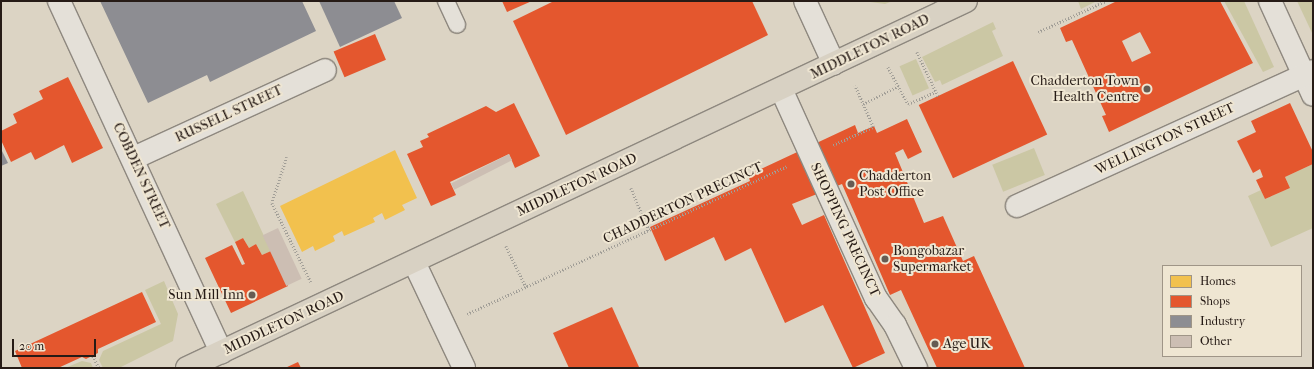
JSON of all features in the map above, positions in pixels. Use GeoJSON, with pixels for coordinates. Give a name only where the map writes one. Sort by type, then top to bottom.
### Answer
{"type":"FeatureCollection","features":[{"type":"Feature","properties":{"kind":"main road","name":"MIDDLETON ROAD"},"geometry":{"type":"LineString","coordinates":[[187,368],[966,1]]}},
{"type":"Feature","properties":{"kind":"street","name":"COBDEN STREET"},"geometry":{"type":"LineString","coordinates":[[59,1],[134,158],[221,352]]}},
{"type":"Feature","properties":{"kind":"street"},"geometry":{"type":"LineString","coordinates":[[805,1],[834,64]]}},
{"type":"Feature","properties":{"kind":"street"},"geometry":{"type":"LineString","coordinates":[[1270,1],[1308,73],[1313,95]]}},
{"type":"Feature","properties":{"kind":"street","name":"RUSSELL STREET"},"geometry":{"type":"LineString","coordinates":[[134,158],[325,70]]}},
{"type":"Feature","properties":{"kind":"street","name":"WELLINGTON STREET"},"geometry":{"type":"LineString","coordinates":[[1017,206],[1308,73]]}},
{"type":"Feature","properties":{"kind":"street","name":"SHOPPING PRECINCT"},"geometry":{"type":"LineString","coordinates":[[780,89],[876,298],[895,325],[916,368]]}},
{"type":"Feature","properties":{"kind":"street"},"geometry":{"type":"LineString","coordinates":[[414,262],[464,368]]}},
{"type":"Feature","properties":{"kind":"lane"},"geometry":{"type":"LineString","coordinates":[[446,1],[457,25]]}},
{"type":"Feature","properties":{"kind":"path"},"geometry":{"type":"LineString","coordinates":[[1038,32],[1106,1]]}},
{"type":"Feature","properties":{"kind":"path"},"geometry":{"type":"LineString","coordinates":[[917,52],[938,96]]}},
{"type":"Feature","properties":{"kind":"path"},"geometry":{"type":"LineString","coordinates":[[888,67],[908,104],[936,92]]}},
{"type":"Feature","properties":{"kind":"path","name":"CHADDERTON PRECINCT"},"geometry":{"type":"LineString","coordinates":[[461,316],[873,126],[855,86]]}},
{"type":"Feature","properties":{"kind":"path"},"geometry":{"type":"LineString","coordinates":[[863,104],[898,86]]}},
{"type":"Feature","properties":{"kind":"path"},"geometry":{"type":"LineString","coordinates":[[287,157],[272,203],[311,283]]}},
{"type":"Feature","properties":{"kind":"path"},"geometry":{"type":"LineString","coordinates":[[630,186],[649,230]]}},
{"type":"Feature","properties":{"kind":"path"},"geometry":{"type":"LineString","coordinates":[[506,246],[526,287]]}},
{"type":"Feature","properties":{"kind":"path"},"geometry":{"type":"LineString","coordinates":[[93,356],[99,368]]}},
{"type":"Feature","properties":{"kind":"shaded area"},"geometry":{"type":"Polygon","coordinates":[[[863,1],[893,1],[885,4],[863,1]]]}},
{"type":"Feature","properties":{"kind":"shaded area"},"geometry":{"type":"Polygon","coordinates":[[[1078,1],[1097,1],[1081,9],[1078,1]]]}},
{"type":"Feature","properties":{"kind":"shaded area"},"geometry":{"type":"Polygon","coordinates":[[[1224,1],[1244,1],[1274,67],[1263,72],[1224,1]]]}},
{"type":"Feature","properties":{"kind":"shaded area"},"geometry":{"type":"Polygon","coordinates":[[[1297,1],[1313,1],[1313,35],[1297,1]]]}},
{"type":"Feature","properties":{"kind":"shaded area"},"geometry":{"type":"Polygon","coordinates":[[[993,22],[996,29],[992,31],[1003,56],[942,85],[940,80],[935,82],[922,57],[993,22]]]}},
{"type":"Feature","properties":{"kind":"shaded area"},"geometry":{"type":"Polygon","coordinates":[[[916,59],[929,88],[913,96],[900,66],[916,59]]]}},
{"type":"Feature","properties":{"kind":"shaded area"},"geometry":{"type":"Polygon","coordinates":[[[1034,148],[1045,175],[1003,192],[992,165],[1034,148]]]}},
{"type":"Feature","properties":{"kind":"shaded area"},"geometry":{"type":"Polygon","coordinates":[[[1313,164],[1313,228],[1271,247],[1248,196],[1261,190],[1265,199],[1290,188],[1285,177],[1313,164]]]}},
{"type":"Feature","properties":{"kind":"shaded area"},"geometry":{"type":"Polygon","coordinates":[[[243,191],[271,251],[262,255],[256,244],[249,248],[243,238],[235,242],[216,204],[243,191]]]}},
{"type":"Feature","properties":{"kind":"shaded area"},"geometry":{"type":"Polygon","coordinates":[[[164,281],[178,314],[173,341],[119,368],[103,368],[99,360],[103,351],[161,324],[145,290],[164,281]]]}},
{"type":"Feature","properties":{"kind":"shaded area"},"geometry":{"type":"Polygon","coordinates":[[[82,361],[91,363],[93,368],[65,368],[82,361]]]}},
{"type":"Feature","properties":{"kind":"building: Homes"},"geometry":{"type":"Polygon","coordinates":[[[395,150],[417,198],[402,205],[405,210],[385,220],[382,213],[373,218],[375,222],[344,236],[342,231],[333,236],[335,241],[315,251],[313,246],[302,252],[280,206],[395,150]]]}},
{"type":"Feature","properties":{"kind":"building: Shops"},"geometry":{"type":"Polygon","coordinates":[[[502,1],[532,1],[507,12],[502,1]]]}},
{"type":"Feature","properties":{"kind":"building: Shops"},"geometry":{"type":"Polygon","coordinates":[[[554,1],[752,1],[768,35],[566,135],[513,21],[554,1]]]}},
{"type":"Feature","properties":{"kind":"building: Shops","name":"Chadderton Town Health Centre"},"geometry":{"type":"Polygon","coordinates":[[[1117,1],[1220,1],[1253,63],[1109,132],[1102,116],[1106,115],[1072,40],[1066,42],[1060,28],[1117,1]],[[1140,32],[1122,41],[1132,62],[1151,53],[1140,32]]]}},
{"type":"Feature","properties":{"kind":"building: Shops"},"geometry":{"type":"Polygon","coordinates":[[[375,34],[386,60],[345,77],[334,52],[375,34]]]}},
{"type":"Feature","properties":{"kind":"building: Shops"},"geometry":{"type":"Polygon","coordinates":[[[1013,61],[1047,134],[953,178],[919,105],[1013,61]]]}},
{"type":"Feature","properties":{"kind":"building: Shops"},"geometry":{"type":"Polygon","coordinates":[[[68,77],[103,148],[72,163],[64,145],[35,160],[31,152],[11,162],[1,140],[1,131],[17,123],[13,114],[43,99],[39,91],[68,77]]]}},
{"type":"Feature","properties":{"kind":"building: Shops"},"geometry":{"type":"Polygon","coordinates":[[[514,103],[540,156],[515,168],[509,154],[450,182],[456,195],[431,206],[407,154],[423,147],[420,141],[429,137],[427,134],[486,106],[496,112],[514,103]]]}},
{"type":"Feature","properties":{"kind":"building: Shops"},"geometry":{"type":"Polygon","coordinates":[[[1290,103],[1313,152],[1313,164],[1285,177],[1290,188],[1265,199],[1256,180],[1263,177],[1260,169],[1253,173],[1237,141],[1256,132],[1251,121],[1290,103]]]}},
{"type":"Feature","properties":{"kind":"building: Shops"},"geometry":{"type":"Polygon","coordinates":[[[907,119],[922,152],[908,159],[903,149],[895,153],[924,223],[943,216],[963,261],[974,256],[1025,368],[937,368],[901,290],[890,295],[842,184],[792,204],[802,225],[824,215],[885,353],[853,368],[823,305],[785,323],[751,248],[725,261],[714,237],[665,261],[650,227],[750,181],[748,175],[855,125],[858,133],[874,126],[877,133],[907,119]]]}},
{"type":"Feature","properties":{"kind":"building: Shops"},"geometry":{"type":"Polygon","coordinates":[[[243,238],[249,248],[256,244],[262,255],[271,251],[288,286],[231,313],[205,258],[232,245],[242,265],[245,264],[235,242],[243,238]]]}},
{"type":"Feature","properties":{"kind":"building: Shops"},"geometry":{"type":"Polygon","coordinates":[[[142,292],[156,322],[98,349],[98,353],[86,359],[82,357],[58,368],[22,368],[15,351],[142,292]]]}},
{"type":"Feature","properties":{"kind":"building: Shops"},"geometry":{"type":"Polygon","coordinates":[[[612,307],[639,367],[569,368],[553,333],[612,307]]]}},
{"type":"Feature","properties":{"kind":"building: Shops"},"geometry":{"type":"Polygon","coordinates":[[[298,362],[301,368],[285,368],[298,362]]]}},
{"type":"Feature","properties":{"kind":"building: Industry"},"geometry":{"type":"Polygon","coordinates":[[[100,1],[302,1],[316,31],[210,82],[207,75],[148,103],[100,1]]]}},
{"type":"Feature","properties":{"kind":"building: Industry"},"geometry":{"type":"Polygon","coordinates":[[[319,1],[394,1],[402,18],[340,47],[319,1]]]}},
{"type":"Feature","properties":{"kind":"building: Industry"},"geometry":{"type":"Polygon","coordinates":[[[1,149],[8,163],[1,166],[1,149]]]}},
{"type":"Feature","properties":{"kind":"building: Other"},"geometry":{"type":"Polygon","coordinates":[[[509,154],[512,160],[454,190],[451,184],[509,154]]]}},
{"type":"Feature","properties":{"kind":"building: Other"},"geometry":{"type":"Polygon","coordinates":[[[278,228],[302,279],[286,286],[263,235],[278,228]]]}},
{"type":"Feature","properties":{"kind":"place","name":"Chadderton Town Health Centre"},"geometry":{"type":"Point","coordinates":[1147,89]}},
{"type":"Feature","properties":{"kind":"place","name":"Chadderton Post Office"},"geometry":{"type":"Point","coordinates":[851,184]}},
{"type":"Feature","properties":{"kind":"place","name":"Bongobazar Supermarket"},"geometry":{"type":"Point","coordinates":[885,259]}},
{"type":"Feature","properties":{"kind":"place","name":"Sun Mill Inn"},"geometry":{"type":"Point","coordinates":[252,295]}},
{"type":"Feature","properties":{"kind":"place","name":"Age UK"},"geometry":{"type":"Point","coordinates":[935,344]}}]}
